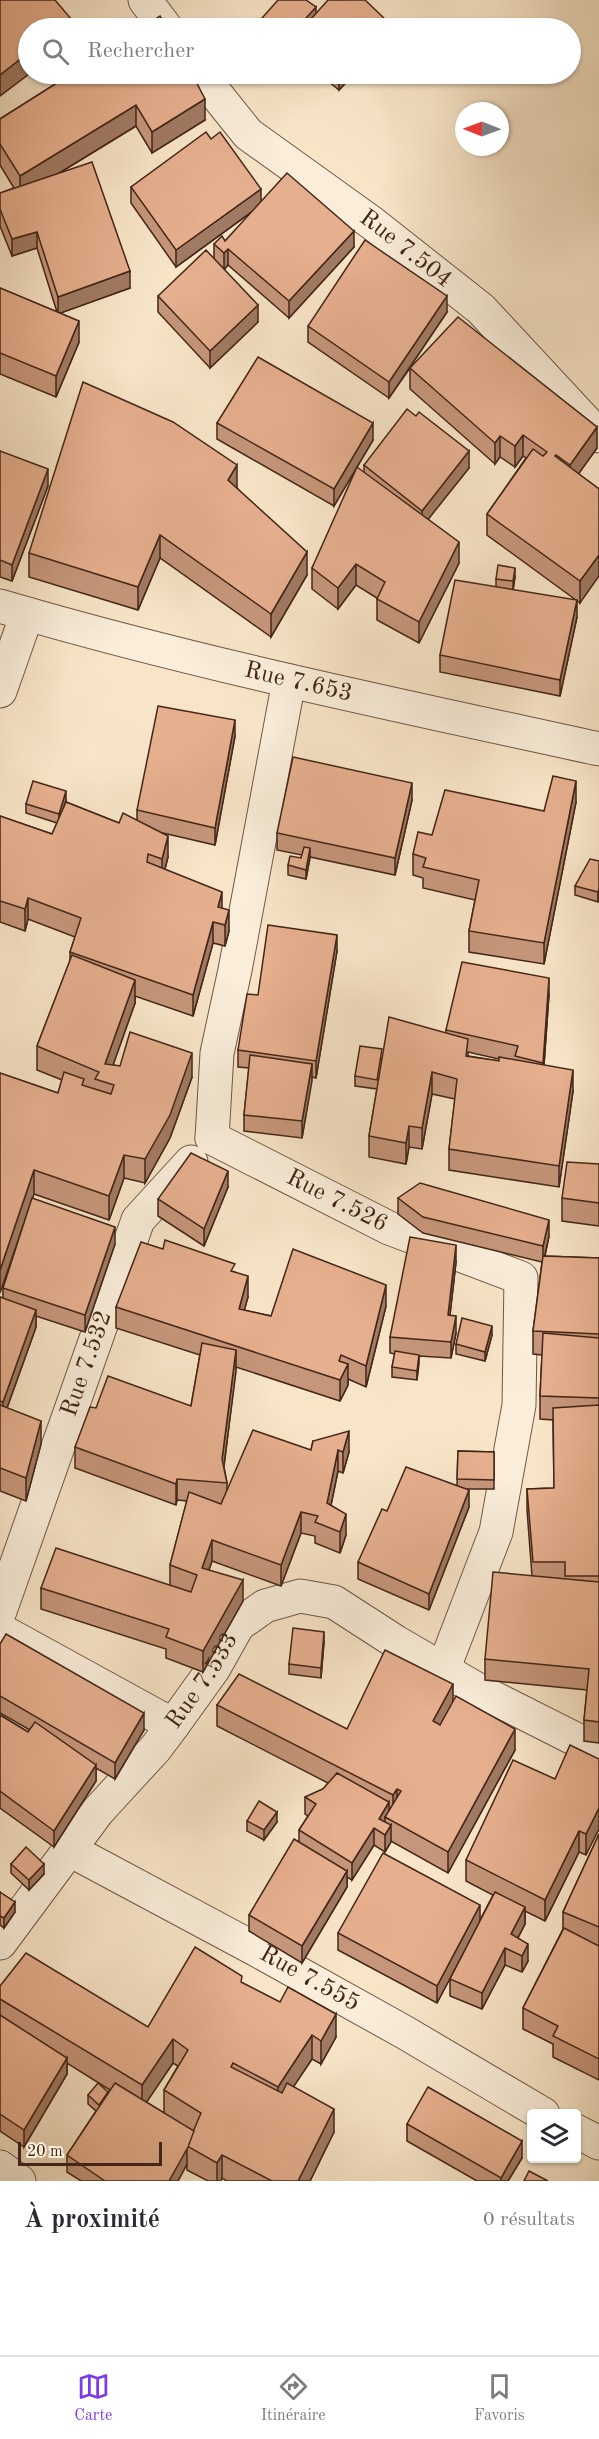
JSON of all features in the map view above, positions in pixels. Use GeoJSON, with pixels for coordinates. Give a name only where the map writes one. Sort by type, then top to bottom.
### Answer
{"type":"FeatureCollection","features":[{"type":"Feature","properties":{"kind":"street"},"geometry":{"type":"LineString","coordinates":[[145,0],[158,18]]}},
{"type":"Feature","properties":{"kind":"street","name":"Rue 7.504"},"geometry":{"type":"LineString","coordinates":[[208,84],[248,134],[372,223],[481,309],[599,436]]}},
{"type":"Feature","properties":{"kind":"street"},"geometry":{"type":"LineString","coordinates":[[0,691],[14,610]]}},
{"type":"Feature","properties":{"kind":"street","name":"Rue 7.653"},"geometry":{"type":"LineString","coordinates":[[14,610],[99,635],[289,681],[599,749]]}},
{"type":"Feature","properties":{"kind":"street"},"geometry":{"type":"LineString","coordinates":[[212,1138],[217,1053],[235,970],[258,837],[289,681]]}},
{"type":"Feature","properties":{"kind":"street","name":"Rue 7.532"},"geometry":{"type":"LineString","coordinates":[[0,1611],[138,1220],[212,1138]]}},
{"type":"Feature","properties":{"kind":"street","name":"Rue 7.526"},"geometry":{"type":"LineString","coordinates":[[212,1138],[389,1228],[520,1278],[519,1405],[496,1532],[443,1670]]}},
{"type":"Feature","properties":{"kind":"street","name":"Rue 7.533"},"geometry":{"type":"LineString","coordinates":[[0,1943],[98,1811],[154,1749],[172,1725],[214,1668],[238,1625],[265,1606],[300,1596],[334,1602],[443,1670],[599,1751]]}},
{"type":"Feature","properties":{"kind":"street"},"geometry":{"type":"LineString","coordinates":[[0,1630],[172,1725]]}},
{"type":"Feature","properties":{"kind":"street","name":"Rue 7.555"},"geometry":{"type":"LineString","coordinates":[[70,1850],[384,2021],[534,2109]]}},
{"type":"Feature","properties":{"kind":"street"},"geometry":{"type":"LineString","coordinates":[[581,2134],[599,2143]]}},
{"type":"Feature","properties":{"kind":"street"},"geometry":{"type":"LineString","coordinates":[[0,2167],[19,2181]]}},
{"type":"Feature","properties":{"kind":"building"},"geometry":{"type":"Polygon","coordinates":[[[0,0],[55,0],[70,18],[18,18],[18,61],[0,75],[0,0]]]}},
{"type":"Feature","properties":{"kind":"building"},"geometry":{"type":"Polygon","coordinates":[[[278,0],[306,0],[316,7],[306,18],[262,18],[278,0]]]}},
{"type":"Feature","properties":{"kind":"building"},"geometry":{"type":"Polygon","coordinates":[[[328,0],[365,0],[384,18],[312,18],[328,0]]]}},
{"type":"Feature","properties":{"kind":"building"},"geometry":{"type":"Polygon","coordinates":[[[55,84],[197,84],[205,99],[152,132],[136,105],[20,176],[0,144],[0,119],[55,84]]]}},
{"type":"Feature","properties":{"kind":"building"},"geometry":{"type":"Polygon","coordinates":[[[206,132],[211,139],[220,132],[261,189],[176,250],[131,187],[206,132]]]}},
{"type":"Feature","properties":{"kind":"building"},"geometry":{"type":"Polygon","coordinates":[[[92,162],[130,271],[58,297],[37,232],[12,239],[0,209],[0,193],[92,162]]]}},
{"type":"Feature","properties":{"kind":"building"},"geometry":{"type":"Polygon","coordinates":[[[287,173],[354,231],[289,301],[228,249],[224,253],[214,244],[222,236],[225,241],[287,173]]]}},
{"type":"Feature","properties":{"kind":"building"},"geometry":{"type":"Polygon","coordinates":[[[365,240],[447,296],[389,382],[308,326],[365,240]]]}},
{"type":"Feature","properties":{"kind":"building"},"geometry":{"type":"Polygon","coordinates":[[[206,250],[258,305],[210,351],[158,296],[206,250]]]}},
{"type":"Feature","properties":{"kind":"building"},"geometry":{"type":"Polygon","coordinates":[[[0,288],[79,321],[56,376],[0,353],[0,288]]]}},
{"type":"Feature","properties":{"kind":"building"},"geometry":{"type":"Polygon","coordinates":[[[458,317],[597,427],[570,465],[555,456],[599,489],[599,555],[580,581],[487,514],[533,449],[543,456],[547,452],[523,435],[515,446],[500,436],[495,443],[410,368],[458,317]]]}},
{"type":"Feature","properties":{"kind":"building"},"geometry":{"type":"Polygon","coordinates":[[[258,357],[373,423],[334,489],[217,423],[258,357]]]}},
{"type":"Feature","properties":{"kind":"building"},"geometry":{"type":"Polygon","coordinates":[[[83,382],[173,422],[237,465],[228,480],[307,552],[271,614],[160,535],[138,587],[29,553],[83,382]]]}},
{"type":"Feature","properties":{"kind":"building"},"geometry":{"type":"Polygon","coordinates":[[[407,409],[416,416],[419,412],[469,451],[422,511],[364,465],[407,409]]]}},
{"type":"Feature","properties":{"kind":"building"},"geometry":{"type":"Polygon","coordinates":[[[0,451],[48,469],[12,565],[0,560],[0,451]]]}},
{"type":"Feature","properties":{"kind":"building"},"geometry":{"type":"Polygon","coordinates":[[[357,467],[459,542],[419,622],[377,599],[385,582],[356,564],[338,588],[312,568],[357,467]]]}},
{"type":"Feature","properties":{"kind":"building"},"geometry":{"type":"Polygon","coordinates":[[[498,565],[515,568],[513,581],[496,579],[498,565]]]}},
{"type":"Feature","properties":{"kind":"building"},"geometry":{"type":"Polygon","coordinates":[[[455,580],[577,600],[560,680],[440,655],[455,580]]]}},
{"type":"Feature","properties":{"kind":"building"},"geometry":{"type":"Polygon","coordinates":[[[158,706],[235,720],[215,828],[137,810],[158,706]]]}},
{"type":"Feature","properties":{"kind":"building"},"geometry":{"type":"Polygon","coordinates":[[[293,757],[412,783],[395,858],[277,833],[293,757]]]}},
{"type":"Feature","properties":{"kind":"building"},"geometry":{"type":"Polygon","coordinates":[[[553,776],[576,781],[544,943],[469,931],[479,880],[423,867],[426,858],[413,854],[418,832],[432,835],[445,790],[544,811],[553,776]]]}},
{"type":"Feature","properties":{"kind":"building"},"geometry":{"type":"Polygon","coordinates":[[[33,781],[66,791],[59,814],[26,804],[33,781]]]}},
{"type":"Feature","properties":{"kind":"building"},"geometry":{"type":"Polygon","coordinates":[[[66,802],[119,823],[123,813],[168,836],[162,859],[148,854],[147,862],[222,892],[218,907],[229,910],[225,925],[213,922],[193,995],[70,952],[81,918],[28,898],[25,909],[0,901],[0,816],[52,834],[66,802]]]}},
{"type":"Feature","properties":{"kind":"building"},"geometry":{"type":"Polygon","coordinates":[[[304,847],[310,848],[306,870],[288,865],[290,856],[301,858],[304,847]]]}},
{"type":"Feature","properties":{"kind":"building"},"geometry":{"type":"Polygon","coordinates":[[[590,859],[599,861],[598,892],[575,886],[590,859]]]}},
{"type":"Feature","properties":{"kind":"building"},"geometry":{"type":"Polygon","coordinates":[[[268,925],[337,935],[316,1061],[238,1050],[247,994],[258,995],[268,925]]]}},
{"type":"Feature","properties":{"kind":"building"},"geometry":{"type":"Polygon","coordinates":[[[72,955],[135,980],[105,1064],[120,1066],[130,1032],[192,1053],[170,1115],[145,1159],[124,1155],[109,1196],[34,1170],[0,1270],[0,1073],[58,1093],[64,1072],[84,1079],[82,1085],[111,1094],[114,1085],[95,1079],[99,1072],[37,1046],[72,955]]]}},
{"type":"Feature","properties":{"kind":"building"},"geometry":{"type":"Polygon","coordinates":[[[462,962],[549,978],[543,1063],[515,1056],[518,1046],[446,1030],[462,962]]]}},
{"type":"Feature","properties":{"kind":"building"},"geometry":{"type":"Polygon","coordinates":[[[389,1017],[468,1039],[466,1056],[499,1061],[499,1057],[573,1070],[559,1166],[449,1149],[457,1079],[432,1072],[422,1128],[409,1126],[406,1143],[369,1136],[389,1017]]]}},
{"type":"Feature","properties":{"kind":"building"},"geometry":{"type":"Polygon","coordinates":[[[360,1046],[382,1049],[377,1080],[355,1076],[360,1046]]]}},
{"type":"Feature","properties":{"kind":"building"},"geometry":{"type":"Polygon","coordinates":[[[250,1055],[312,1064],[302,1121],[244,1115],[250,1055]]]}},
{"type":"Feature","properties":{"kind":"building"},"geometry":{"type":"Polygon","coordinates":[[[191,1153],[228,1171],[204,1229],[158,1199],[191,1153]]]}},
{"type":"Feature","properties":{"kind":"building"},"geometry":{"type":"Polygon","coordinates":[[[567,1162],[599,1164],[599,1203],[562,1198],[567,1162]]]}},
{"type":"Feature","properties":{"kind":"building"},"geometry":{"type":"Polygon","coordinates":[[[420,1183],[549,1220],[543,1246],[423,1217],[398,1198],[420,1183]]]}},
{"type":"Feature","properties":{"kind":"building"},"geometry":{"type":"Polygon","coordinates":[[[32,1198],[115,1227],[85,1315],[3,1288],[32,1198]]]}},
{"type":"Feature","properties":{"kind":"building"},"geometry":{"type":"Polygon","coordinates":[[[410,1237],[456,1245],[448,1315],[456,1316],[451,1342],[390,1337],[410,1237]]]}},
{"type":"Feature","properties":{"kind":"building"},"geometry":{"type":"Polygon","coordinates":[[[165,1240],[235,1264],[231,1271],[248,1276],[239,1309],[271,1316],[293,1249],[386,1285],[366,1366],[341,1355],[339,1361],[348,1364],[340,1380],[116,1307],[141,1242],[163,1249],[165,1240]]]}},
{"type":"Feature","properties":{"kind":"building"},"geometry":{"type":"Polygon","coordinates":[[[543,1256],[599,1258],[599,1334],[533,1331],[543,1256]]]}},
{"type":"Feature","properties":{"kind":"building"},"geometry":{"type":"Polygon","coordinates":[[[0,1297],[36,1310],[3,1402],[0,1401],[0,1297]]]}},
{"type":"Feature","properties":{"kind":"building"},"geometry":{"type":"Polygon","coordinates":[[[462,1318],[492,1326],[485,1352],[456,1344],[462,1318]]]}},
{"type":"Feature","properties":{"kind":"building"},"geometry":{"type":"Polygon","coordinates":[[[543,1333],[599,1338],[599,1398],[540,1396],[543,1333]]]}},
{"type":"Feature","properties":{"kind":"building"},"geometry":{"type":"Polygon","coordinates":[[[202,1343],[236,1350],[222,1459],[227,1483],[177,1479],[176,1484],[75,1447],[90,1407],[96,1408],[108,1376],[191,1406],[202,1343]]]}},
{"type":"Feature","properties":{"kind":"building"},"geometry":{"type":"Polygon","coordinates":[[[395,1351],[419,1355],[417,1371],[392,1367],[395,1351]]]}},
{"type":"Feature","properties":{"kind":"building"},"geometry":{"type":"Polygon","coordinates":[[[0,1405],[41,1421],[26,1478],[0,1468],[0,1405]]]}},
{"type":"Feature","properties":{"kind":"building"},"geometry":{"type":"Polygon","coordinates":[[[599,1405],[599,1576],[565,1576],[565,1562],[533,1562],[527,1489],[554,1488],[553,1408],[599,1405]]]}},
{"type":"Feature","properties":{"kind":"building"},"geometry":{"type":"Polygon","coordinates":[[[253,1430],[311,1450],[313,1441],[349,1431],[343,1452],[338,1450],[327,1503],[346,1514],[340,1532],[315,1522],[318,1516],[301,1512],[281,1565],[212,1540],[202,1568],[243,1580],[203,1651],[166,1637],[169,1629],[41,1588],[56,1548],[191,1592],[197,1575],[170,1565],[189,1492],[221,1504],[253,1430]]]}},
{"type":"Feature","properties":{"kind":"building"},"geometry":{"type":"Polygon","coordinates":[[[458,1451],[494,1452],[494,1480],[457,1479],[458,1451]]]}},
{"type":"Feature","properties":{"kind":"building"},"geometry":{"type":"Polygon","coordinates":[[[406,1467],[469,1490],[429,1594],[358,1562],[382,1509],[387,1511],[406,1467]]]}},
{"type":"Feature","properties":{"kind":"building"},"geometry":{"type":"Polygon","coordinates":[[[493,1572],[599,1582],[599,1722],[584,1720],[589,1669],[485,1659],[493,1572]]]}},
{"type":"Feature","properties":{"kind":"building"},"geometry":{"type":"Polygon","coordinates":[[[293,1628],[324,1632],[321,1668],[289,1664],[293,1628]]]}},
{"type":"Feature","properties":{"kind":"building"},"geometry":{"type":"Polygon","coordinates":[[[6,1634],[144,1713],[115,1763],[0,1696],[0,1644],[6,1634]]]}},
{"type":"Feature","properties":{"kind":"building"},"geometry":{"type":"Polygon","coordinates":[[[385,1650],[453,1684],[433,1721],[440,1725],[456,1696],[515,1729],[448,1852],[385,1817],[401,1791],[397,1789],[393,1795],[217,1705],[239,1674],[347,1729],[385,1650]]]}},
{"type":"Feature","properties":{"kind":"building"},"geometry":{"type":"Polygon","coordinates":[[[0,1715],[28,1732],[35,1722],[96,1765],[54,1831],[0,1791],[0,1715]]]}},
{"type":"Feature","properties":{"kind":"building"},"geometry":{"type":"Polygon","coordinates":[[[570,1745],[599,1759],[599,1808],[586,1834],[579,1831],[545,1900],[466,1860],[513,1760],[555,1779],[570,1745]]]}},
{"type":"Feature","properties":{"kind":"building"},"geometry":{"type":"Polygon","coordinates":[[[337,1773],[389,1802],[379,1819],[391,1825],[385,1835],[374,1828],[352,1863],[299,1830],[316,1804],[305,1797],[323,1789],[337,1773]]]}},
{"type":"Feature","properties":{"kind":"building"},"geometry":{"type":"Polygon","coordinates":[[[259,1801],[277,1812],[264,1830],[247,1821],[259,1801]]]}},
{"type":"Feature","properties":{"kind":"building"},"geometry":{"type":"Polygon","coordinates":[[[599,1834],[599,1927],[563,1912],[599,1834]]]}},
{"type":"Feature","properties":{"kind":"building"},"geometry":{"type":"Polygon","coordinates":[[[294,1839],[347,1871],[302,1946],[249,1915],[294,1839]]]}},
{"type":"Feature","properties":{"kind":"building"},"geometry":{"type":"Polygon","coordinates":[[[26,1847],[44,1864],[29,1880],[11,1864],[26,1847]]]}},
{"type":"Feature","properties":{"kind":"building"},"geometry":{"type":"Polygon","coordinates":[[[383,1853],[480,1905],[437,1986],[338,1933],[383,1853]]]}},
{"type":"Feature","properties":{"kind":"building"},"geometry":{"type":"Polygon","coordinates":[[[0,1892],[15,1902],[4,1918],[0,1916],[0,1892]]]}},
{"type":"Feature","properties":{"kind":"building"},"geometry":{"type":"Polygon","coordinates":[[[495,1892],[525,1907],[511,1934],[528,1944],[522,1956],[505,1948],[482,1993],[450,1979],[495,1892]]]}},
{"type":"Feature","properties":{"kind":"building"},"geometry":{"type":"Polygon","coordinates":[[[564,1928],[599,1946],[599,2059],[553,2036],[558,2026],[523,2008],[564,1928]]]}},
{"type":"Feature","properties":{"kind":"building"},"geometry":{"type":"Polygon","coordinates":[[[195,1947],[242,1976],[241,1982],[280,2002],[288,1987],[336,2014],[321,2041],[312,2035],[278,2087],[233,2063],[231,2067],[282,2093],[287,2083],[334,2109],[298,2181],[272,2181],[222,2155],[217,2163],[187,2146],[201,2113],[164,2090],[188,2050],[173,2039],[142,2085],[0,1999],[0,1986],[26,1953],[148,2027],[195,1947]]]}},
{"type":"Feature","properties":{"kind":"building"},"geometry":{"type":"Polygon","coordinates":[[[0,2015],[67,2058],[24,2130],[0,2114],[0,2015]]]}},
{"type":"Feature","properties":{"kind":"building"},"geometry":{"type":"Polygon","coordinates":[[[98,2083],[108,2092],[99,2105],[88,2095],[98,2083]]]}},
{"type":"Feature","properties":{"kind":"building"},"geometry":{"type":"Polygon","coordinates":[[[115,2083],[194,2131],[169,2181],[105,2181],[67,2155],[115,2083]]]}},
{"type":"Feature","properties":{"kind":"building"},"geometry":{"type":"Polygon","coordinates":[[[428,2087],[522,2141],[501,2178],[407,2124],[428,2087]]]}},
{"type":"Feature","properties":{"kind":"building"},"geometry":{"type":"Polygon","coordinates":[[[529,2171],[548,2181],[524,2181],[529,2171]]]}}]}
